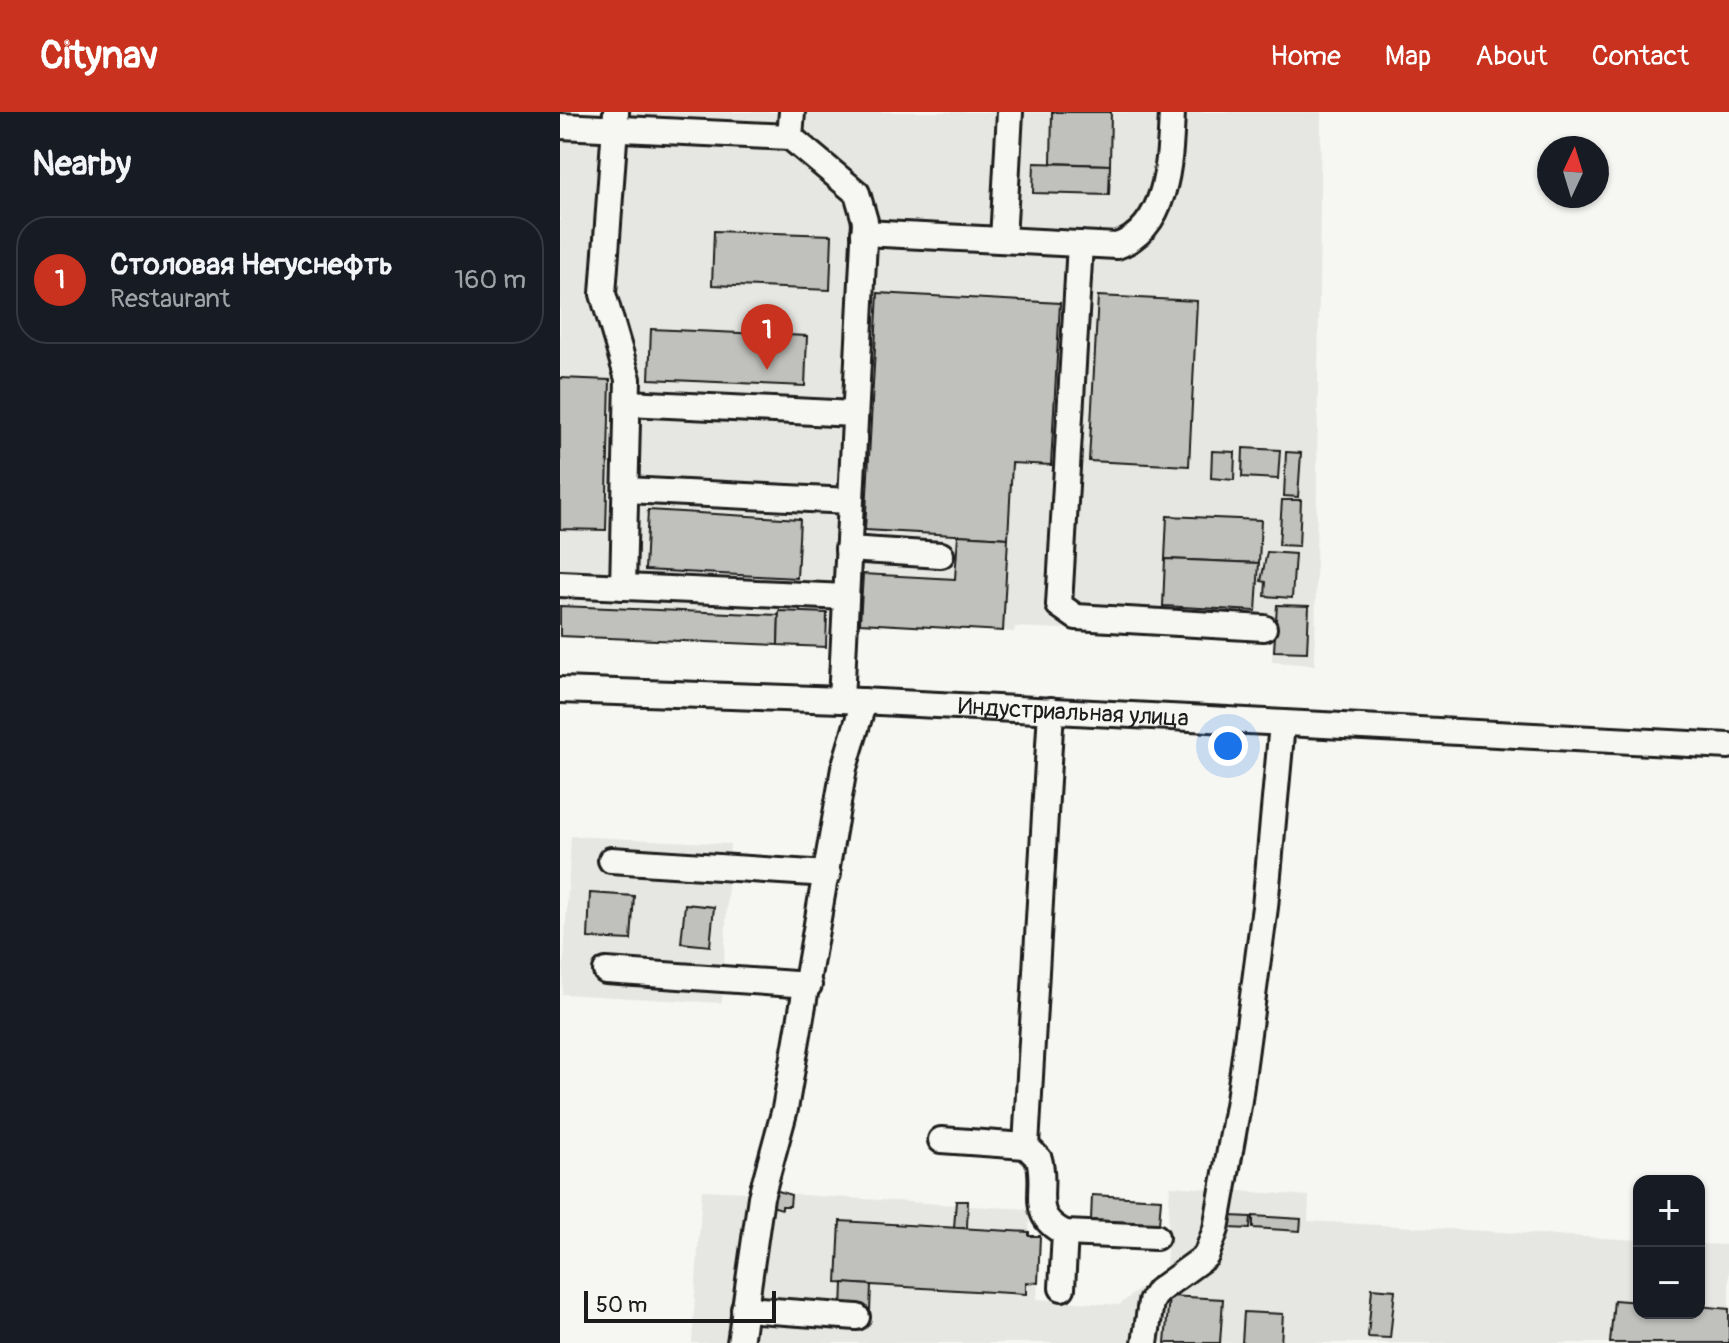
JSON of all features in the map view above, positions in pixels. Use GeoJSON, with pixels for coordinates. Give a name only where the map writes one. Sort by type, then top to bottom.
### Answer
{"type":"FeatureCollection","features":[{"type":"Feature","properties":{"kind":"street"},"geometry":{"type":"LineString","coordinates":[[790,137],[792,112]]}},
{"type":"Feature","properties":{"kind":"street"},"geometry":{"type":"LineString","coordinates":[[1003,240],[1010,112]]}},
{"type":"Feature","properties":{"kind":"street"},"geometry":{"type":"LineString","coordinates":[[864,233],[1117,246],[1135,240],[1146,229],[1166,182],[1172,112]]}},
{"type":"Feature","properties":{"kind":"street"},"geometry":{"type":"LineString","coordinates":[[616,120],[603,294],[626,366],[628,403],[623,587]]}},
{"type":"Feature","properties":{"kind":"street"},"geometry":{"type":"LineString","coordinates":[[560,126],[616,120],[790,137],[857,193],[863,205],[846,597],[853,700],[809,985],[785,1109],[761,1197],[740,1343]]}},
{"type":"Feature","properties":{"kind":"street"},"geometry":{"type":"LineString","coordinates":[[1080,244],[1059,605],[1076,617],[1264,628]]}},
{"type":"Feature","properties":{"kind":"street"},"geometry":{"type":"LineString","coordinates":[[628,403],[854,414]]}},
{"type":"Feature","properties":{"kind":"street"},"geometry":{"type":"LineString","coordinates":[[626,490],[850,501]]}},
{"type":"Feature","properties":{"kind":"street"},"geometry":{"type":"LineString","coordinates":[[848,549],[941,555]]}},
{"type":"Feature","properties":{"kind":"street"},"geometry":{"type":"LineString","coordinates":[[560,584],[846,597]]}},
{"type":"Feature","properties":{"kind":"street","name":"Индустриальная улица"},"geometry":{"type":"LineString","coordinates":[[560,690],[853,700],[1729,746]]}},
{"type":"Feature","properties":{"kind":"street"},"geometry":{"type":"LineString","coordinates":[[1026,1146],[1051,710]]}},
{"type":"Feature","properties":{"kind":"street"},"geometry":{"type":"LineString","coordinates":[[1145,1343],[1151,1302],[1158,1291],[1206,1256],[1216,1229],[1239,1100],[1265,907],[1282,724]]}},
{"type":"Feature","properties":{"kind":"street"},"geometry":{"type":"LineString","coordinates":[[611,860],[828,874]]}},
{"type":"Feature","properties":{"kind":"street"},"geometry":{"type":"LineString","coordinates":[[606,971],[809,985]]}},
{"type":"Feature","properties":{"kind":"street"},"geometry":{"type":"LineString","coordinates":[[941,1140],[1026,1146],[1039,1159],[1041,1167],[1042,1213],[1048,1222],[1065,1233],[1156,1237]]}},
{"type":"Feature","properties":{"kind":"street"},"geometry":{"type":"LineString","coordinates":[[1062,1288],[1065,1233]]}},
{"type":"Feature","properties":{"kind":"street"},"geometry":{"type":"LineString","coordinates":[[744,1309],[857,1317]]}},
{"type":"Feature","properties":{"kind":"shaded area"},"geometry":{"type":"Polygon","coordinates":[[[560,112],[1321,112],[1315,665],[1272,662],[1272,638],[1015,627],[1014,632],[828,622],[826,647],[560,636],[560,112]]]}},
{"type":"Feature","properties":{"kind":"shaded area"},"geometry":{"type":"Polygon","coordinates":[[[571,836],[730,844],[722,1003],[562,994],[571,836]]]}},
{"type":"Feature","properties":{"kind":"shaded area"},"geometry":{"type":"Polygon","coordinates":[[[1170,1186],[1309,1196],[1308,1221],[1633,1240],[1633,1319],[1705,1319],[1705,1244],[1729,1245],[1729,1343],[692,1343],[702,1190],[775,1193],[775,1190],[786,1191],[787,1194],[955,1205],[956,1201],[968,1201],[969,1206],[1030,1209],[1029,1236],[1040,1236],[1037,1299],[1119,1305],[1166,1268],[1170,1186]]]}},
{"type":"Feature","properties":{"kind":"building"},"geometry":{"type":"Polygon","coordinates":[[[1052,112],[1111,112],[1110,165],[1051,163],[1052,112]]]}},
{"type":"Feature","properties":{"kind":"building"},"geometry":{"type":"Polygon","coordinates":[[[1034,163],[1110,165],[1109,195],[1033,193],[1034,163]]]}},
{"type":"Feature","properties":{"kind":"building"},"geometry":{"type":"Polygon","coordinates":[[[714,231],[832,235],[830,290],[712,285],[714,231]]]}},
{"type":"Feature","properties":{"kind":"building"},"geometry":{"type":"Polygon","coordinates":[[[878,293],[1060,303],[1051,465],[1012,463],[1008,538],[865,530],[878,293]]]}},
{"type":"Feature","properties":{"kind":"building"},"geometry":{"type":"Polygon","coordinates":[[[1098,296],[1197,301],[1189,466],[1089,461],[1098,296]]]}},
{"type":"Feature","properties":{"kind":"building"},"geometry":{"type":"Polygon","coordinates":[[[651,329],[807,336],[805,386],[649,379],[651,329]]]}},
{"type":"Feature","properties":{"kind":"building"},"geometry":{"type":"Polygon","coordinates":[[[560,378],[610,380],[606,530],[560,529],[560,378]]]}},
{"type":"Feature","properties":{"kind":"building"},"geometry":{"type":"Polygon","coordinates":[[[1243,448],[1280,450],[1278,479],[1242,477],[1243,448]]]}},
{"type":"Feature","properties":{"kind":"building"},"geometry":{"type":"Polygon","coordinates":[[[1212,451],[1235,452],[1234,480],[1211,478],[1212,451]]]}},
{"type":"Feature","properties":{"kind":"building"},"geometry":{"type":"Polygon","coordinates":[[[1286,452],[1301,453],[1298,497],[1284,496],[1286,452]]]}},
{"type":"Feature","properties":{"kind":"building"},"geometry":{"type":"Polygon","coordinates":[[[1282,500],[1301,500],[1299,546],[1279,545],[1282,500]]]}},
{"type":"Feature","properties":{"kind":"building"},"geometry":{"type":"Polygon","coordinates":[[[648,510],[800,519],[797,578],[645,570],[648,510]]]}},
{"type":"Feature","properties":{"kind":"building"},"geometry":{"type":"Polygon","coordinates":[[[1167,516],[1261,520],[1259,563],[1165,559],[1167,516]]]}},
{"type":"Feature","properties":{"kind":"building"},"geometry":{"type":"Polygon","coordinates":[[[958,535],[1008,538],[1003,631],[860,623],[863,574],[955,579],[958,535]]]}},
{"type":"Feature","properties":{"kind":"building"},"geometry":{"type":"Polygon","coordinates":[[[1267,552],[1295,554],[1292,598],[1265,596],[1266,582],[1261,581],[1267,552]]]}},
{"type":"Feature","properties":{"kind":"building"},"geometry":{"type":"Polygon","coordinates":[[[1165,559],[1259,563],[1256,611],[1163,606],[1165,559]]]}},
{"type":"Feature","properties":{"kind":"building"},"geometry":{"type":"Polygon","coordinates":[[[1277,605],[1309,606],[1307,652],[1274,651],[1277,605]]]}},
{"type":"Feature","properties":{"kind":"building"},"geometry":{"type":"Polygon","coordinates":[[[560,606],[779,615],[778,645],[560,636],[560,606]]]}},
{"type":"Feature","properties":{"kind":"building"},"geometry":{"type":"Polygon","coordinates":[[[779,611],[827,613],[826,647],[778,645],[779,611]]]}},
{"type":"Feature","properties":{"kind":"building"},"geometry":{"type":"Polygon","coordinates":[[[590,893],[634,896],[631,940],[588,938],[590,893]]]}},
{"type":"Feature","properties":{"kind":"building"},"geometry":{"type":"Polygon","coordinates":[[[685,904],[714,907],[710,946],[681,943],[685,904]]]}},
{"type":"Feature","properties":{"kind":"building"},"geometry":{"type":"Polygon","coordinates":[[[775,1190],[791,1195],[790,1206],[782,1206],[782,1209],[768,1205],[769,1193],[775,1194],[775,1190]]]}},
{"type":"Feature","properties":{"kind":"building"},"geometry":{"type":"Polygon","coordinates":[[[1092,1195],[1161,1199],[1159,1224],[1091,1220],[1092,1195]]]}},
{"type":"Feature","properties":{"kind":"building"},"geometry":{"type":"Polygon","coordinates":[[[956,1201],[968,1201],[967,1228],[954,1228],[956,1201]]]}},
{"type":"Feature","properties":{"kind":"building"},"geometry":{"type":"Polygon","coordinates":[[[1230,1216],[1251,1217],[1250,1229],[1229,1228],[1230,1216]]]}},
{"type":"Feature","properties":{"kind":"building"},"geometry":{"type":"Polygon","coordinates":[[[1253,1216],[1301,1219],[1300,1231],[1253,1228],[1253,1216]]]}},
{"type":"Feature","properties":{"kind":"building"},"geometry":{"type":"Polygon","coordinates":[[[840,1221],[1029,1232],[1029,1236],[1040,1236],[1038,1283],[1026,1282],[1026,1294],[837,1283],[840,1221]]]}},
{"type":"Feature","properties":{"kind":"building"},"geometry":{"type":"Polygon","coordinates":[[[843,1283],[871,1285],[870,1311],[842,1310],[843,1283]]]}},
{"type":"Feature","properties":{"kind":"building"},"geometry":{"type":"Polygon","coordinates":[[[1372,1288],[1395,1290],[1390,1338],[1368,1337],[1372,1288]]]}},
{"type":"Feature","properties":{"kind":"building"},"geometry":{"type":"Polygon","coordinates":[[[1169,1296],[1223,1299],[1220,1343],[1165,1343],[1169,1296]]]}},
{"type":"Feature","properties":{"kind":"building"},"geometry":{"type":"Polygon","coordinates":[[[1614,1300],[1633,1302],[1633,1319],[1705,1319],[1705,1307],[1729,1309],[1729,1343],[1610,1343],[1614,1300]]]}},
{"type":"Feature","properties":{"kind":"building"},"geometry":{"type":"Polygon","coordinates":[[[1244,1312],[1283,1314],[1281,1343],[1242,1343],[1244,1312]]]}},
{"type":"Feature","properties":{"kind":"place","name":"Столовая Негуснефть"},"geometry":{"type":"Point","coordinates":[767,370]}}]}
